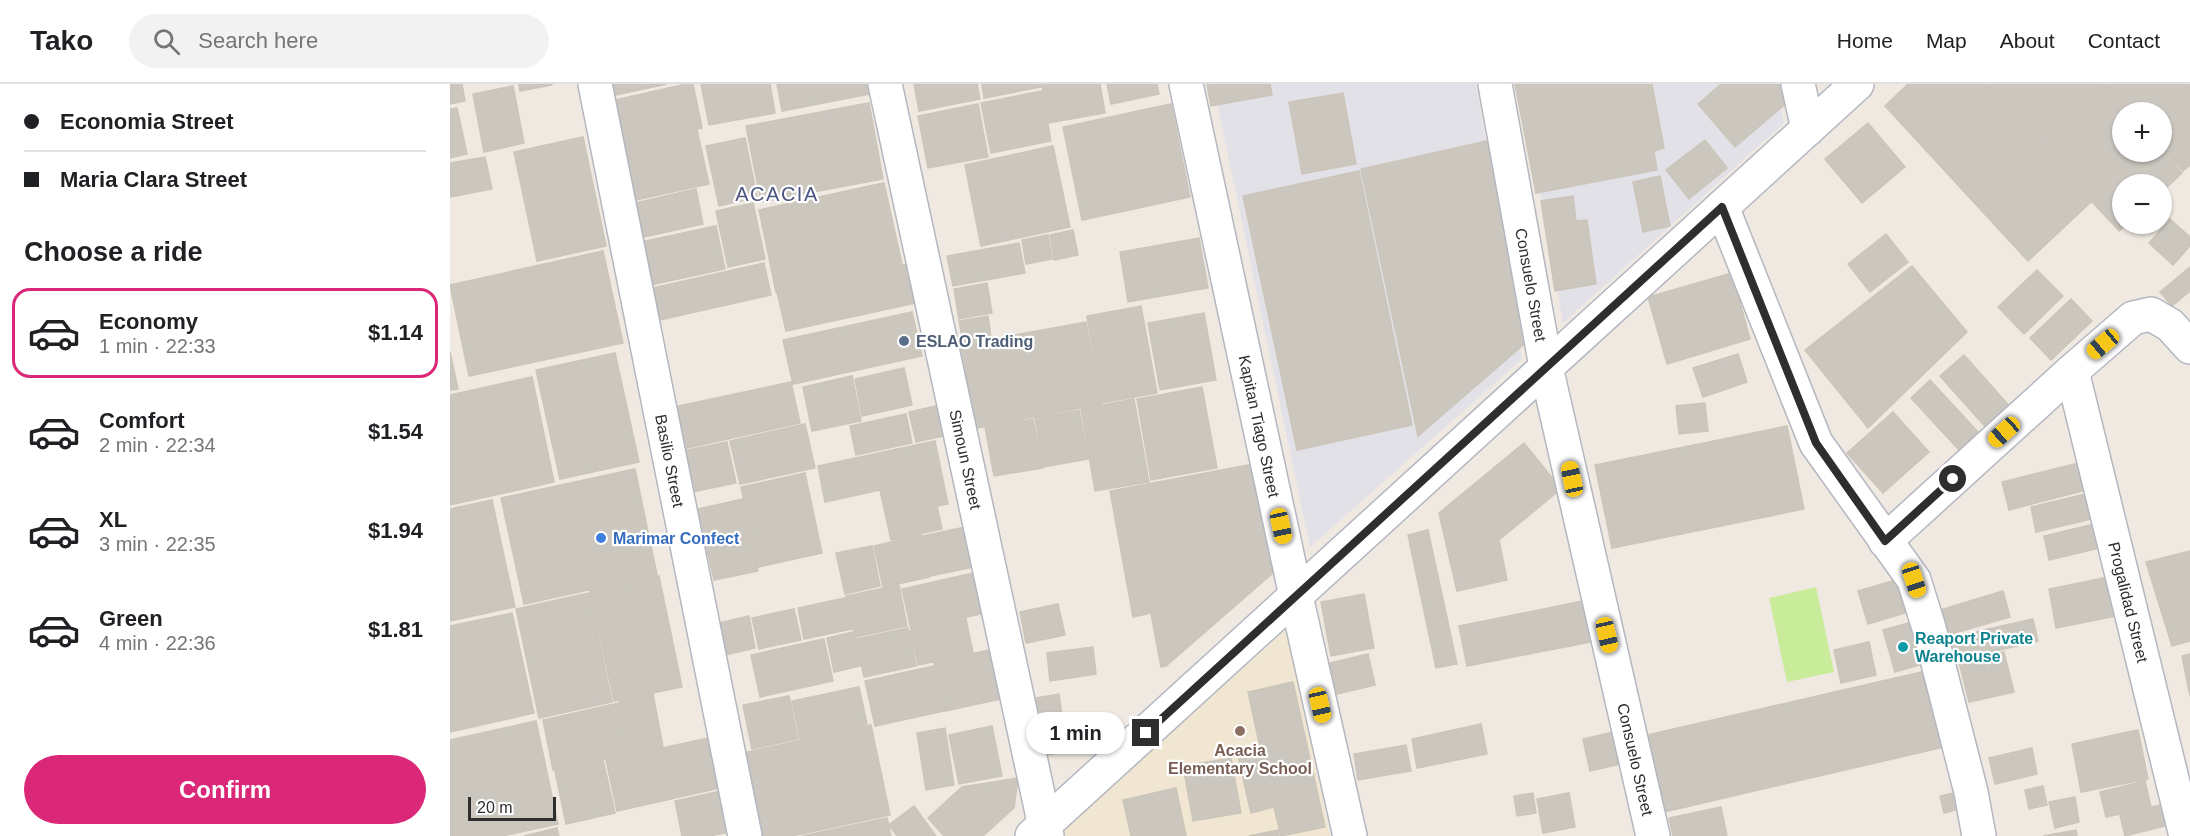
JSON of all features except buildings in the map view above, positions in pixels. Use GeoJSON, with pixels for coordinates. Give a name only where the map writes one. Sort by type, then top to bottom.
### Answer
{"type":"FeatureCollection","features":[{"type":"Feature","properties":{"kind":"street","name":"Basilio Street"},"geometry":{"type":"LineString","coordinates":[[595,84],[745,836]]}},
{"type":"Feature","properties":{"kind":"street","name":"Simoun Street"},"geometry":{"type":"LineString","coordinates":[[885,84],[1042,832]]}},
{"type":"Feature","properties":{"kind":"street","name":"Kapitan Tiago Street"},"geometry":{"type":"LineString","coordinates":[[1186,84],[1350,836]]}},
{"type":"Feature","properties":{"kind":"street","name":"Consuelo Street"},"geometry":{"type":"LineString","coordinates":[[1495,84],[1546,367],[1653,836]]}},
{"type":"Feature","properties":{"kind":"street"},"geometry":{"type":"LineString","coordinates":[[1798,84],[1808,129]]}},
{"type":"Feature","properties":{"kind":"street"},"geometry":{"type":"LineString","coordinates":[[1042,832],[1296,596],[1857,84]]}},
{"type":"Feature","properties":{"kind":"street"},"geometry":{"type":"LineString","coordinates":[[1722,207],[1816,443],[1914,580],[1929,628],[1971,792],[1978,836]]}},
{"type":"Feature","properties":{"kind":"street"},"geometry":{"type":"LineString","coordinates":[[1885,541],[2072,370],[2133,318],[2151,314],[2170,325],[2190,347]]}},
{"type":"Feature","properties":{"kind":"street","name":"Progalidad Street"},"geometry":{"type":"LineString","coordinates":[[2072,370],[2186,836]]}},
{"type":"Feature","properties":{"kind":"shaded area"},"geometry":{"type":"Polygon","coordinates":[[[1213,84],[1476,84],[1522,359],[1310,547],[1213,84]]]}},
{"type":"Feature","properties":{"kind":"shaded area"},"geometry":{"type":"Polygon","coordinates":[[[1522,84],[1776,84],[1784,123],[1563,323],[1522,84]]]}},
{"type":"Feature","properties":{"kind":"shaded area","name":"Acacia Elementary School"},"geometry":{"type":"Polygon","coordinates":[[[1287,630],[1330,836],[1056,836],[1056,832],[1287,630]]]}},
{"type":"Feature","properties":{"kind":"green space"},"geometry":{"type":"Polygon","coordinates":[[[1816,587],[1834,672],[1787,682],[1769,598],[1816,587]]]}},
{"type":"Feature","properties":{"kind":"place","name":"ESLAO Trading"},"geometry":{"type":"Point","coordinates":[904,341]}},
{"type":"Feature","properties":{"kind":"place","name":"Marimar Confect"},"geometry":{"type":"Point","coordinates":[601,538]}},
{"type":"Feature","properties":{"kind":"place","name":"Reaport Private Warehouse"},"geometry":{"type":"Point","coordinates":[1903,647]}},
{"type":"Feature","properties":{"kind":"place","name":"Acacia Elementary School"},"geometry":{"type":"Point","coordinates":[1240,731]}},
{"type":"Feature","properties":{"kind":"district","name":"ACACIA"},"geometry":{"type":"Point","coordinates":[777,194]}},
{"type":"Feature","properties":{"kind":"route"},"geometry":{"type":"LineString","coordinates":[[1146,733],[1722,207],[1816,443],[1885,541],[1953,479]]}}]}
